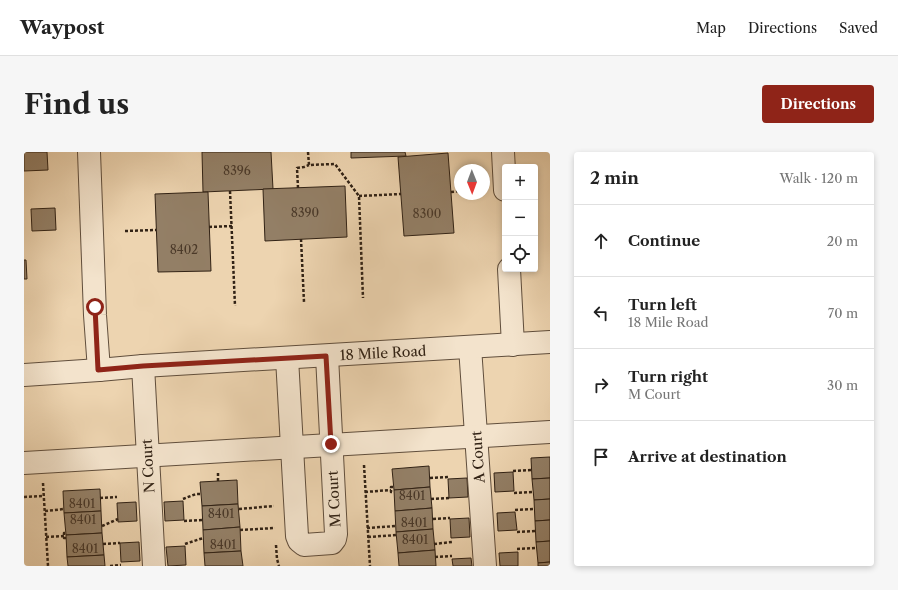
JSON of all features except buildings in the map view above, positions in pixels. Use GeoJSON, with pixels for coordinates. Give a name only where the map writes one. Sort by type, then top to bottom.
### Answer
{"type":"FeatureCollection","features":[{"type":"Feature","properties":{"kind":"street"},"geometry":{"type":"LineString","coordinates":[[89,152],[98,370]]}},
{"type":"Feature","properties":{"kind":"street"},"geometry":{"type":"LineString","coordinates":[[503,152],[504,164]]}},
{"type":"Feature","properties":{"kind":"street"},"geometry":{"type":"LineString","coordinates":[[509,272],[513,345]]}},
{"type":"Feature","properties":{"kind":"street","name":"18 Mile Road"},"geometry":{"type":"LineString","coordinates":[[24,375],[143,366],[550,342]]}},
{"type":"Feature","properties":{"kind":"street","name":"A Court"},"geometry":{"type":"LineString","coordinates":[[470,347],[484,566]]}},
{"type":"Feature","properties":{"kind":"street","name":"M Court"},"geometry":{"type":"LineString","coordinates":[[287,358],[297,536],[299,541],[304,544],[332,543],[336,534],[326,356]]}},
{"type":"Feature","properties":{"kind":"street","name":"N Court"},"geometry":{"type":"LineString","coordinates":[[143,366],[154,566]]}},
{"type":"Feature","properties":{"kind":"street"},"geometry":{"type":"LineString","coordinates":[[24,463],[550,432]]}},
{"type":"Feature","properties":{"kind":"path"},"geometry":{"type":"LineString","coordinates":[[308,152],[309,165]]}},
{"type":"Feature","properties":{"kind":"path"},"geometry":{"type":"LineString","coordinates":[[298,188],[297,168],[304,168],[309,165],[335,164],[359,196],[363,298]]}},
{"type":"Feature","properties":{"kind":"path"},"geometry":{"type":"LineString","coordinates":[[230,191],[235,306]]}},
{"type":"Feature","properties":{"kind":"path"},"geometry":{"type":"LineString","coordinates":[[359,196],[401,194]]}},
{"type":"Feature","properties":{"kind":"path"},"geometry":{"type":"LineString","coordinates":[[209,227],[232,226]]}},
{"type":"Feature","properties":{"kind":"path"},"geometry":{"type":"LineString","coordinates":[[125,231],[156,230]]}},
{"type":"Feature","properties":{"kind":"path"},"geometry":{"type":"LineString","coordinates":[[301,239],[304,302]]}},
{"type":"Feature","properties":{"kind":"path"},"geometry":{"type":"LineString","coordinates":[[364,462],[370,566]]}},
{"type":"Feature","properties":{"kind":"path"},"geometry":{"type":"LineString","coordinates":[[513,471],[531,470]]}},
{"type":"Feature","properties":{"kind":"path"},"geometry":{"type":"LineString","coordinates":[[430,478],[448,477]]}},
{"type":"Feature","properties":{"kind":"path"},"geometry":{"type":"LineString","coordinates":[[43,478],[48,566]]}},
{"type":"Feature","properties":{"kind":"path"},"geometry":{"type":"LineString","coordinates":[[366,492],[393,490]]}},
{"type":"Feature","properties":{"kind":"path"},"geometry":{"type":"LineString","coordinates":[[514,493],[533,492]]}},
{"type":"Feature","properties":{"kind":"path"},"geometry":{"type":"LineString","coordinates":[[183,499],[200,494]]}},
{"type":"Feature","properties":{"kind":"path"},"geometry":{"type":"LineString","coordinates":[[24,497],[44,496]]}},
{"type":"Feature","properties":{"kind":"path"},"geometry":{"type":"LineString","coordinates":[[100,498],[117,497]]}},
{"type":"Feature","properties":{"kind":"path"},"geometry":{"type":"LineString","coordinates":[[431,499],[449,498]]}},
{"type":"Feature","properties":{"kind":"path"},"geometry":{"type":"LineString","coordinates":[[239,509],[274,506]]}},
{"type":"Feature","properties":{"kind":"path"},"geometry":{"type":"LineString","coordinates":[[45,511],[64,509]]}},
{"type":"Feature","properties":{"kind":"path"},"geometry":{"type":"LineString","coordinates":[[515,510],[534,509]]}},
{"type":"Feature","properties":{"kind":"path"},"geometry":{"type":"LineString","coordinates":[[433,519],[450,518]]}},
{"type":"Feature","properties":{"kind":"path"},"geometry":{"type":"LineString","coordinates":[[102,526],[118,520]]}},
{"type":"Feature","properties":{"kind":"path"},"geometry":{"type":"LineString","coordinates":[[184,521],[202,520]]}},
{"type":"Feature","properties":{"kind":"path"},"geometry":{"type":"LineString","coordinates":[[367,528],[396,526]]}},
{"type":"Feature","properties":{"kind":"path"},"geometry":{"type":"LineString","coordinates":[[240,530],[275,528]]}},
{"type":"Feature","properties":{"kind":"path"},"geometry":{"type":"LineString","coordinates":[[517,532],[536,531]]}},
{"type":"Feature","properties":{"kind":"path"},"geometry":{"type":"LineString","coordinates":[[368,537],[397,535]]}},
{"type":"Feature","properties":{"kind":"path"},"geometry":{"type":"LineString","coordinates":[[46,537],[65,536]]}},
{"type":"Feature","properties":{"kind":"path"},"geometry":{"type":"LineString","coordinates":[[185,544],[204,538]]}},
{"type":"Feature","properties":{"kind":"path"},"geometry":{"type":"LineString","coordinates":[[434,544],[452,542]]}},
{"type":"Feature","properties":{"kind":"path"},"geometry":{"type":"LineString","coordinates":[[103,544],[120,543]]}},
{"type":"Feature","properties":{"kind":"path"},"geometry":{"type":"LineString","coordinates":[[517,549],[537,548]]}},
{"type":"Feature","properties":{"kind":"path"},"geometry":{"type":"LineString","coordinates":[[435,557],[452,556]]}},
{"type":"Feature","properties":{"kind":"path"},"geometry":{"type":"LineString","coordinates":[[110,566],[121,565]]}},
{"type":"Feature","properties":{"kind":"route"},"geometry":{"type":"LineString","coordinates":[[95,307],[98,370],[143,366],[326,356],[331,444]]}}]}
